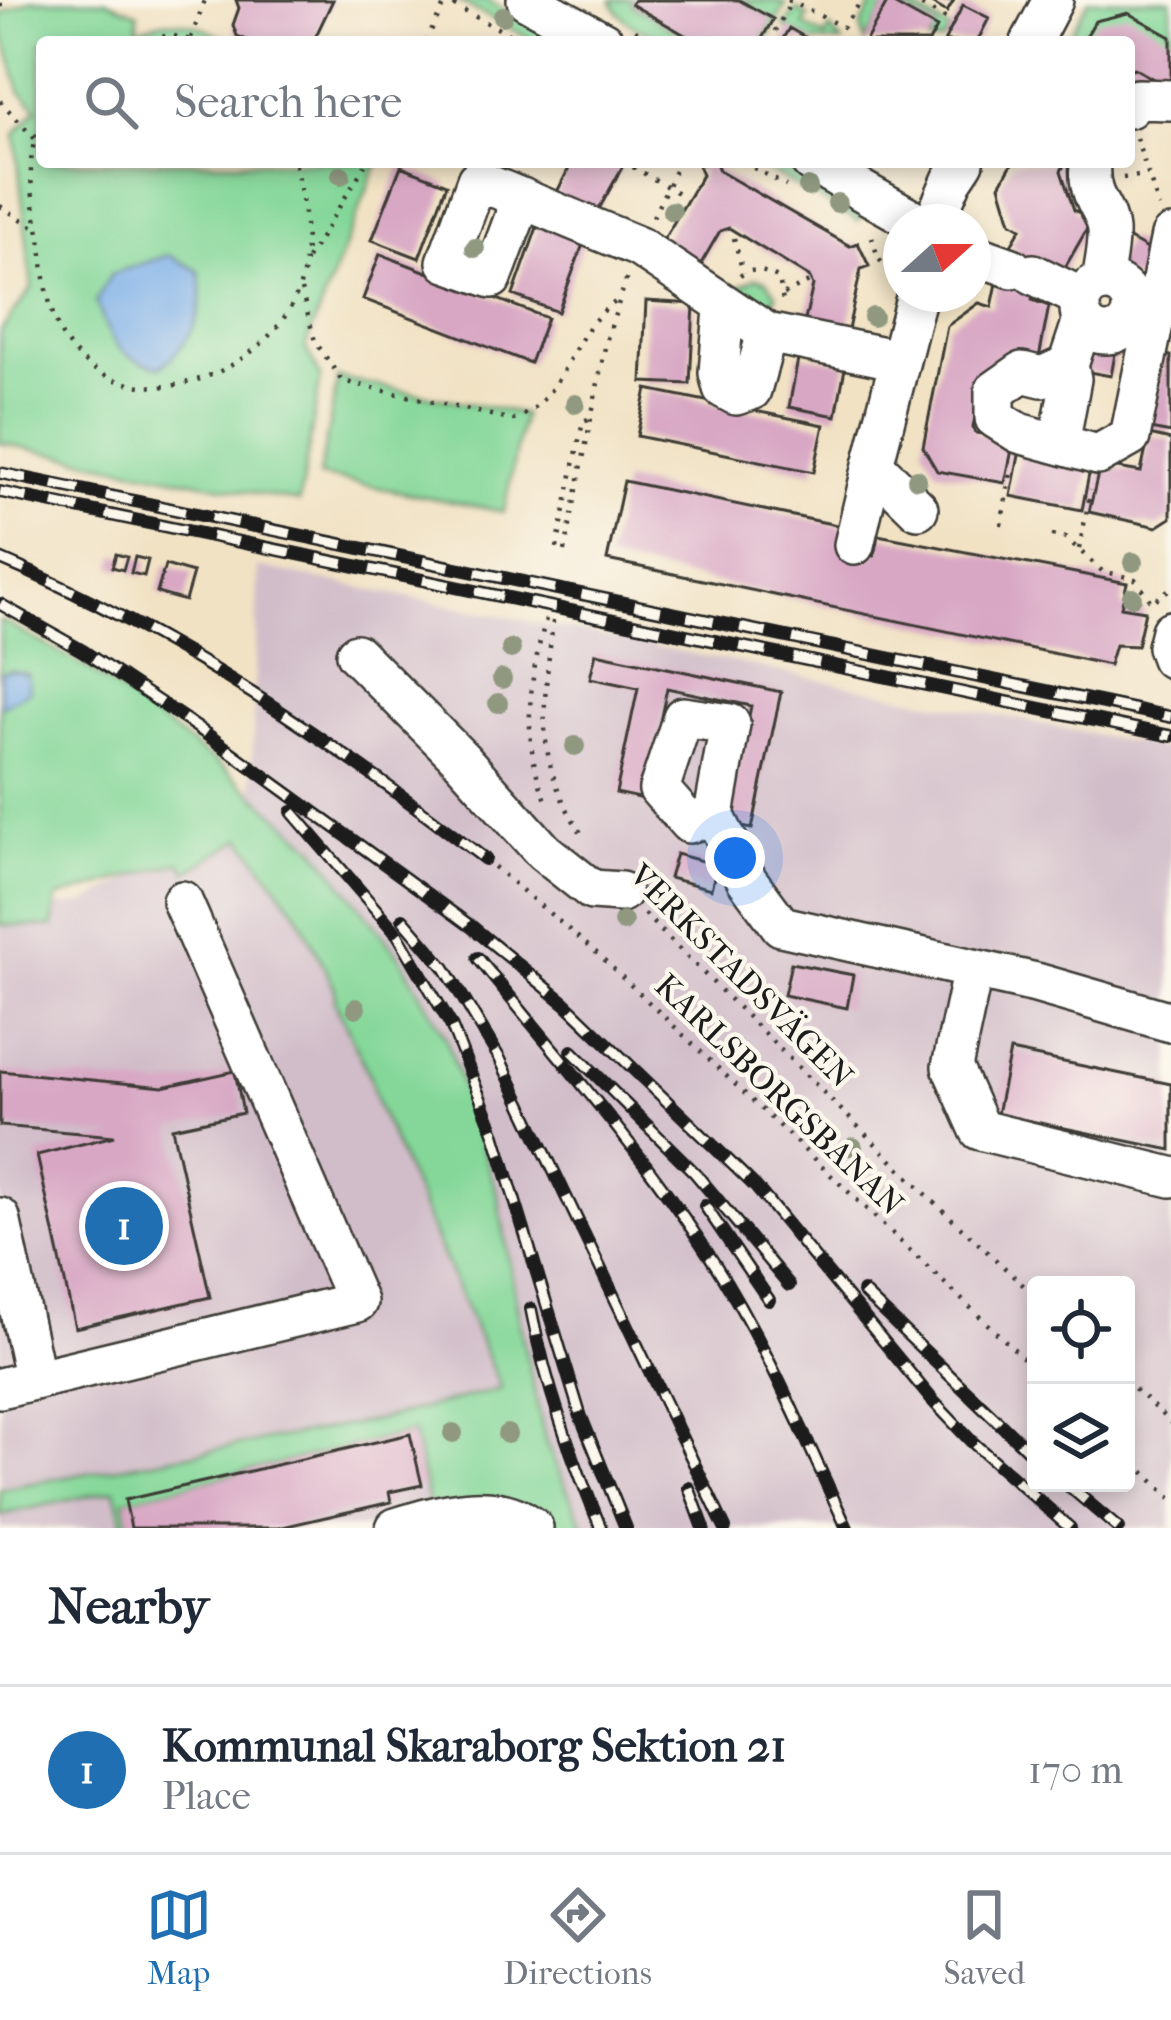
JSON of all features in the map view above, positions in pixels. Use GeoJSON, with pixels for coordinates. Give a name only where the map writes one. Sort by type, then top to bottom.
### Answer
{"type":"FeatureCollection","features":[{"type":"Feature","properties":{"kind":"street"},"geometry":{"type":"LineString","coordinates":[[1033,36],[1053,0]]}},
{"type":"Feature","properties":{"kind":"street"},"geometry":{"type":"LineString","coordinates":[[539,2],[594,36]]}},
{"type":"Feature","properties":{"kind":"street"},"geometry":{"type":"LineString","coordinates":[[1135,110],[1138,99],[1171,100]]}},
{"type":"Feature","properties":{"kind":"street"},"geometry":{"type":"LineString","coordinates":[[822,168],[885,204]]}},
{"type":"Feature","properties":{"kind":"street"},"geometry":{"type":"LineString","coordinates":[[942,204],[960,168]]}},
{"type":"Feature","properties":{"kind":"street"},"geometry":{"type":"LineString","coordinates":[[1059,444],[1071,379],[1068,365],[1108,225],[1093,200],[1089,168]]}},
{"type":"Feature","properties":{"kind":"street"},"geometry":{"type":"LineString","coordinates":[[522,198],[638,247],[767,333],[899,360]]}},
{"type":"Feature","properties":{"kind":"street"},"geometry":{"type":"LineString","coordinates":[[1068,365],[1042,377],[1022,373],[995,391],[994,418],[1019,433],[1099,455],[1130,437],[1141,321],[1170,238]]}},
{"type":"Feature","properties":{"kind":"street"},"geometry":{"type":"LineString","coordinates":[[991,260],[1089,300]]}},
{"type":"Feature","properties":{"kind":"street"},"geometry":{"type":"LineString","coordinates":[[1089,300],[1093,331],[1108,334],[1141,321]]}},
{"type":"Feature","properties":{"kind":"street"},"geometry":{"type":"LineString","coordinates":[[724,308],[719,373],[723,388],[736,395],[752,390],[767,333]]}},
{"type":"Feature","properties":{"kind":"street"},"geometry":{"type":"LineString","coordinates":[[861,548],[912,312]]}},
{"type":"Feature","properties":{"kind":"street"},"geometry":{"type":"LineString","coordinates":[[880,471],[918,508]]}},
{"type":"Feature","properties":{"kind":"street"},"geometry":{"type":"LineString","coordinates":[[1161,616],[1171,658]]}},
{"type":"Feature","properties":{"kind":"street"},"geometry":{"type":"LineString","coordinates":[[356,653],[544,852],[592,890],[621,892]]}},
{"type":"Feature","properties":{"kind":"street"},"geometry":{"type":"LineString","coordinates":[[714,815],[747,880],[781,926],[973,969],[1171,1022]]}},
{"type":"Feature","properties":{"kind":"street"},"geometry":{"type":"LineString","coordinates":[[0,1218],[17,1384],[357,1301],[182,901]]}},
{"type":"Feature","properties":{"kind":"street"},"geometry":{"type":"LineString","coordinates":[[973,969],[952,1067],[980,1130],[1171,1177]]}},
{"type":"Feature","properties":{"kind":"street"},"geometry":{"type":"LineString","coordinates":[[396,1528],[481,1510],[521,1518],[533,1528]]}},
{"type":"Feature","properties":{"kind":"path"},"geometry":{"type":"LineString","coordinates":[[192,36],[205,0]]}},
{"type":"Feature","properties":{"kind":"path"},"geometry":{"type":"LineString","coordinates":[[772,36],[790,1],[843,27],[862,0]]}},
{"type":"Feature","properties":{"kind":"path"},"geometry":{"type":"LineString","coordinates":[[911,0],[954,22]]}},
{"type":"Feature","properties":{"kind":"path"},"geometry":{"type":"LineString","coordinates":[[429,36],[445,1],[512,36]]}},
{"type":"Feature","properties":{"kind":"path"},"geometry":{"type":"LineString","coordinates":[[0,101],[36,140],[30,177],[50,305],[73,351],[106,375],[154,388],[199,381],[256,351],[285,316],[305,264],[295,168]]}},
{"type":"Feature","properties":{"kind":"path"},"geometry":{"type":"LineString","coordinates":[[1135,131],[1170,238]]}},
{"type":"Feature","properties":{"kind":"path"},"geometry":{"type":"LineString","coordinates":[[305,264],[363,168]]}},
{"type":"Feature","properties":{"kind":"path"},"geometry":{"type":"LineString","coordinates":[[635,168],[685,197]]}},
{"type":"Feature","properties":{"kind":"path"},"geometry":{"type":"LineString","coordinates":[[566,551],[617,302],[676,168]]}},
{"type":"Feature","properties":{"kind":"path"},"geometry":{"type":"LineString","coordinates":[[0,206],[39,230]]}},
{"type":"Feature","properties":{"kind":"path"},"geometry":{"type":"LineString","coordinates":[[872,233],[883,263]]}},
{"type":"Feature","properties":{"kind":"path"},"geometry":{"type":"LineString","coordinates":[[734,238],[743,273]]}},
{"type":"Feature","properties":{"kind":"path"},"geometry":{"type":"LineString","coordinates":[[784,293],[809,282]]}},
{"type":"Feature","properties":{"kind":"path"},"geometry":{"type":"LineString","coordinates":[[300,284],[315,341],[342,381],[513,420],[531,413],[554,385],[595,314],[617,302]]}},
{"type":"Feature","properties":{"kind":"path"},"geometry":{"type":"LineString","coordinates":[[557,548],[583,421],[591,418]]}},
{"type":"Feature","properties":{"kind":"path"},"geometry":{"type":"LineString","coordinates":[[1001,525],[1019,433]]}},
{"type":"Feature","properties":{"kind":"path"},"geometry":{"type":"LineString","coordinates":[[1079,550],[1099,455]]}},
{"type":"Feature","properties":{"kind":"path"},"geometry":{"type":"LineString","coordinates":[[1052,535],[1066,538],[1102,571],[1135,579],[1161,616]]}},
{"type":"Feature","properties":{"kind":"path"},"geometry":{"type":"LineString","coordinates":[[1161,616],[1171,588]]}},
{"type":"Feature","properties":{"kind":"path","name":"VERKSTADSVÄGEN"},"geometry":{"type":"LineString","coordinates":[[553,814],[543,794],[528,717],[532,666],[549,620],[544,749],[568,814],[621,892],[1027,1289]]}},
{"type":"Feature","properties":{"kind":"path","name":"KARLSBORGSBANAN"},"geometry":{"type":"LineString","coordinates":[[485,859],[599,955],[1027,1361]]}},
{"type":"Feature","properties":{"kind":"path"},"geometry":{"type":"LineString","coordinates":[[1129,1384],[1171,1423]]}},
{"type":"Feature","properties":{"kind":"path"},"geometry":{"type":"LineString","coordinates":[[1135,1464],[1171,1498]]}},
{"type":"Feature","properties":{"kind":"shaded area"},"geometry":{"type":"Polygon","coordinates":[[[258,567],[1171,750],[1171,1528],[0,1528],[0,909],[84,904],[251,813],[258,567]]]}},
{"type":"Feature","properties":{"kind":"green space"},"geometry":{"type":"Polygon","coordinates":[[[32,0],[104,0],[138,13],[138,31],[174,21],[220,36],[36,36],[36,107],[20,91],[0,23],[2,13],[32,0]]]}},
{"type":"Feature","properties":{"kind":"green space"},"geometry":{"type":"Polygon","coordinates":[[[456,0],[486,0],[555,36],[525,36],[456,0]]]}},
{"type":"Feature","properties":{"kind":"green space"},"geometry":{"type":"Polygon","coordinates":[[[611,0],[634,0],[632,5],[686,36],[648,33],[617,11],[611,0]]]}},
{"type":"Feature","properties":{"kind":"green space"},"geometry":{"type":"Polygon","coordinates":[[[739,0],[784,2],[769,36],[763,36],[772,19],[739,0]]]}},
{"type":"Feature","properties":{"kind":"green space"},"geometry":{"type":"Polygon","coordinates":[[[875,0],[900,0],[950,30],[946,36],[932,36],[937,28],[889,1],[869,36],[863,36],[861,27],[875,0]]]}},
{"type":"Feature","properties":{"kind":"green space"},"geometry":{"type":"Polygon","coordinates":[[[1089,0],[1171,0],[1171,37],[1068,36],[1089,0]]]}},
{"type":"Feature","properties":{"kind":"green space"},"geometry":{"type":"Polygon","coordinates":[[[797,9],[808,16],[804,25],[823,36],[802,36],[784,26],[797,9]]]}},
{"type":"Feature","properties":{"kind":"green space"},"geometry":{"type":"Polygon","coordinates":[[[36,109],[36,168],[376,168],[305,347],[321,377],[299,502],[0,443],[0,332],[32,288],[15,134],[36,109]]]}},
{"type":"Feature","properties":{"kind":"green space"},"geometry":{"type":"Polygon","coordinates":[[[763,168],[790,168],[868,215],[858,221],[763,168]]]}},
{"type":"Feature","properties":{"kind":"green space"},"geometry":{"type":"Polygon","coordinates":[[[756,278],[767,281],[776,294],[770,319],[730,298],[737,288],[756,278]]]}},
{"type":"Feature","properties":{"kind":"green space"},"geometry":{"type":"Polygon","coordinates":[[[338,378],[523,414],[504,512],[319,476],[338,378]]]}},
{"type":"Feature","properties":{"kind":"green space"},"geometry":{"type":"Polygon","coordinates":[[[0,620],[86,667],[225,769],[316,849],[400,957],[446,1038],[498,1196],[546,1444],[585,1528],[555,1528],[551,1523],[429,1505],[413,1432],[124,1500],[130,1528],[124,1528],[115,1490],[0,1515],[0,1489],[376,1420],[501,1389],[378,1106],[370,1077],[335,1002],[335,989],[299,915],[242,838],[187,872],[181,862],[57,898],[53,927],[0,925],[0,620]]]}},
{"type":"Feature","properties":{"kind":"water"},"geometry":{"type":"Polygon","coordinates":[[[168,255],[199,271],[201,300],[189,336],[161,367],[134,359],[117,346],[96,301],[111,274],[168,255]]]}},
{"type":"Feature","properties":{"kind":"water"},"geometry":{"type":"Polygon","coordinates":[[[0,673],[27,674],[29,691],[0,707],[0,673]]]}},
{"type":"Feature","properties":{"kind":"building"},"geometry":{"type":"Polygon","coordinates":[[[236,0],[333,0],[316,36],[237,36],[233,25],[239,8],[236,0]]]}},
{"type":"Feature","properties":{"kind":"building"},"geometry":{"type":"Polygon","coordinates":[[[634,0],[739,0],[773,19],[763,36],[687,36],[631,4],[634,0]]]}},
{"type":"Feature","properties":{"kind":"building"},"geometry":{"type":"Polygon","coordinates":[[[926,0],[954,0],[947,12],[926,0]]]}},
{"type":"Feature","properties":{"kind":"building"},"geometry":{"type":"Polygon","coordinates":[[[888,1],[937,28],[932,36],[868,36],[888,1]]]}},
{"type":"Feature","properties":{"kind":"building"},"geometry":{"type":"Polygon","coordinates":[[[963,5],[989,18],[980,36],[947,36],[963,5]]]}},
{"type":"Feature","properties":{"kind":"building"},"geometry":{"type":"Polygon","coordinates":[[[1128,13],[1171,37],[1171,89],[1135,69],[1135,36],[1086,36],[1095,21],[1128,13]]]}},
{"type":"Feature","properties":{"kind":"building"},"geometry":{"type":"Polygon","coordinates":[[[400,168],[447,184],[419,258],[372,240],[400,168]]]}},
{"type":"Feature","properties":{"kind":"building"},"geometry":{"type":"Polygon","coordinates":[[[569,168],[622,168],[594,218],[554,198],[569,168]]]}},
{"type":"Feature","properties":{"kind":"building"},"geometry":{"type":"Polygon","coordinates":[[[699,168],[718,168],[850,246],[858,243],[869,266],[861,269],[846,339],[803,329],[813,285],[809,277],[729,228],[720,231],[695,274],[657,251],[702,175],[699,168]]]}},
{"type":"Feature","properties":{"kind":"building"},"geometry":{"type":"Polygon","coordinates":[[[1010,168],[1063,168],[1074,210],[1092,220],[1063,271],[1033,293],[1032,300],[1049,306],[1038,363],[983,377],[973,427],[976,433],[1014,440],[1005,483],[937,471],[923,447],[947,326],[966,312],[991,312],[997,283],[1018,251],[1011,245],[1021,228],[1011,222],[1000,185],[1010,168]]]}},
{"type":"Feature","properties":{"kind":"building"},"geometry":{"type":"Polygon","coordinates":[[[540,219],[586,236],[558,312],[513,295],[540,219]]]}},
{"type":"Feature","properties":{"kind":"building"},"geometry":{"type":"Polygon","coordinates":[[[1128,238],[1158,255],[1141,283],[1112,267],[1128,238]]]}},
{"type":"Feature","properties":{"kind":"building"},"geometry":{"type":"Polygon","coordinates":[[[380,254],[547,318],[530,363],[363,299],[380,254]]]}},
{"type":"Feature","properties":{"kind":"building"},"geometry":{"type":"Polygon","coordinates":[[[646,301],[694,304],[690,384],[642,382],[646,301]]]}},
{"type":"Feature","properties":{"kind":"building"},"geometry":{"type":"Polygon","coordinates":[[[1084,338],[1117,343],[1111,376],[1078,370],[1084,338]]]}},
{"type":"Feature","properties":{"kind":"building"},"geometry":{"type":"Polygon","coordinates":[[[799,354],[846,363],[836,416],[789,407],[799,354]]]}},
{"type":"Feature","properties":{"kind":"building"},"geometry":{"type":"Polygon","coordinates":[[[1165,355],[1171,356],[1171,433],[1150,429],[1165,355]]]}},
{"type":"Feature","properties":{"kind":"building"},"geometry":{"type":"Polygon","coordinates":[[[647,389],[824,425],[814,472],[637,436],[647,389]]]}},
{"type":"Feature","properties":{"kind":"building"},"geometry":{"type":"Polygon","coordinates":[[[1149,435],[1171,440],[1171,518],[1157,527],[1089,512],[1100,465],[1141,472],[1149,435]]]}},
{"type":"Feature","properties":{"kind":"building"},"geometry":{"type":"Polygon","coordinates":[[[1021,445],[1092,459],[1082,510],[1011,496],[1021,445]]]}},
{"type":"Feature","properties":{"kind":"building"},"geometry":{"type":"Polygon","coordinates":[[[624,481],[851,528],[845,549],[874,556],[878,535],[1127,583],[1121,607],[1145,611],[1137,646],[1115,645],[1109,665],[607,560],[624,481]]]}},
{"type":"Feature","properties":{"kind":"building"},"geometry":{"type":"Polygon","coordinates":[[[116,554],[127,557],[123,570],[112,567],[116,554]]]}},
{"type":"Feature","properties":{"kind":"building"},"geometry":{"type":"Polygon","coordinates":[[[135,557],[148,560],[144,576],[131,573],[135,557]]]}},
{"type":"Feature","properties":{"kind":"building"},"geometry":{"type":"Polygon","coordinates":[[[165,565],[193,573],[185,601],[157,593],[165,565]]]}},
{"type":"Feature","properties":{"kind":"building"},"geometry":{"type":"Polygon","coordinates":[[[596,653],[781,692],[752,829],[727,824],[751,706],[667,688],[644,799],[616,793],[638,688],[590,678],[596,653]]]}},
{"type":"Feature","properties":{"kind":"building"},"geometry":{"type":"Polygon","coordinates":[[[676,854],[717,865],[711,889],[669,878],[676,854]]]}},
{"type":"Feature","properties":{"kind":"building"},"geometry":{"type":"Polygon","coordinates":[[[791,963],[853,975],[847,1008],[784,995],[791,963]]]}},
{"type":"Feature","properties":{"kind":"building"},"geometry":{"type":"Polygon","coordinates":[[[1010,1051],[1171,1084],[1171,1150],[997,1114],[1010,1051]]]}},
{"type":"Feature","properties":{"kind":"building"},"geometry":{"type":"Polygon","coordinates":[[[0,1071],[163,1087],[235,1071],[243,1113],[172,1128],[210,1297],[75,1328],[37,1155],[114,1136],[0,1126],[0,1071]]]}},
{"type":"Feature","properties":{"kind":"building"},"geometry":{"type":"Polygon","coordinates":[[[410,1434],[422,1485],[389,1492],[391,1502],[278,1528],[131,1528],[125,1500],[410,1434]]]}},
{"type":"Feature","properties":{"kind":"railway"},"geometry":{"type":"LineString","coordinates":[[0,473],[1171,717]]}},
{"type":"Feature","properties":{"kind":"railway"},"geometry":{"type":"LineString","coordinates":[[0,492],[1171,736]]}},
{"type":"Feature","properties":{"kind":"railway"},"geometry":{"type":"LineString","coordinates":[[0,559],[130,621],[252,693],[485,859]]}},
{"type":"Feature","properties":{"kind":"railway"},"geometry":{"type":"LineString","coordinates":[[0,604],[83,651],[198,728],[472,927],[565,1003],[756,1187],[971,1441],[1070,1528]]}},
{"type":"Feature","properties":{"kind":"railway"},"geometry":{"type":"LineString","coordinates":[[292,812],[398,935],[451,1025],[494,1132],[581,1417],[626,1528]]}},
{"type":"Feature","properties":{"kind":"railway"},"geometry":{"type":"LineString","coordinates":[[403,919],[445,968],[500,1059],[725,1528]]}},
{"type":"Feature","properties":{"kind":"railway"},"geometry":{"type":"LineString","coordinates":[[478,958],[624,1137],[705,1249],[764,1351],[847,1528]]}},
{"type":"Feature","properties":{"kind":"railway"},"geometry":{"type":"LineString","coordinates":[[572,1051],[695,1173],[789,1285]]}},
{"type":"Feature","properties":{"kind":"railway"},"geometry":{"type":"LineString","coordinates":[[705,1206],[769,1300]]}},
{"type":"Feature","properties":{"kind":"railway"},"geometry":{"type":"LineString","coordinates":[[863,1292],[1027,1449]]}},
{"type":"Feature","properties":{"kind":"railway"},"geometry":{"type":"LineString","coordinates":[[531,1309],[560,1420],[601,1528]]}},
{"type":"Feature","properties":{"kind":"railway"},"geometry":{"type":"LineString","coordinates":[[689,1488],[704,1528]]}},
{"type":"Feature","properties":{"kind":"railway"},"geometry":{"type":"LineString","coordinates":[[1076,1492],[1118,1528]]}},
{"type":"Feature","properties":{"kind":"place","name":"Kommunal Skaraborg Sektion 21"},"geometry":{"type":"Point","coordinates":[124,1226]}}]}
